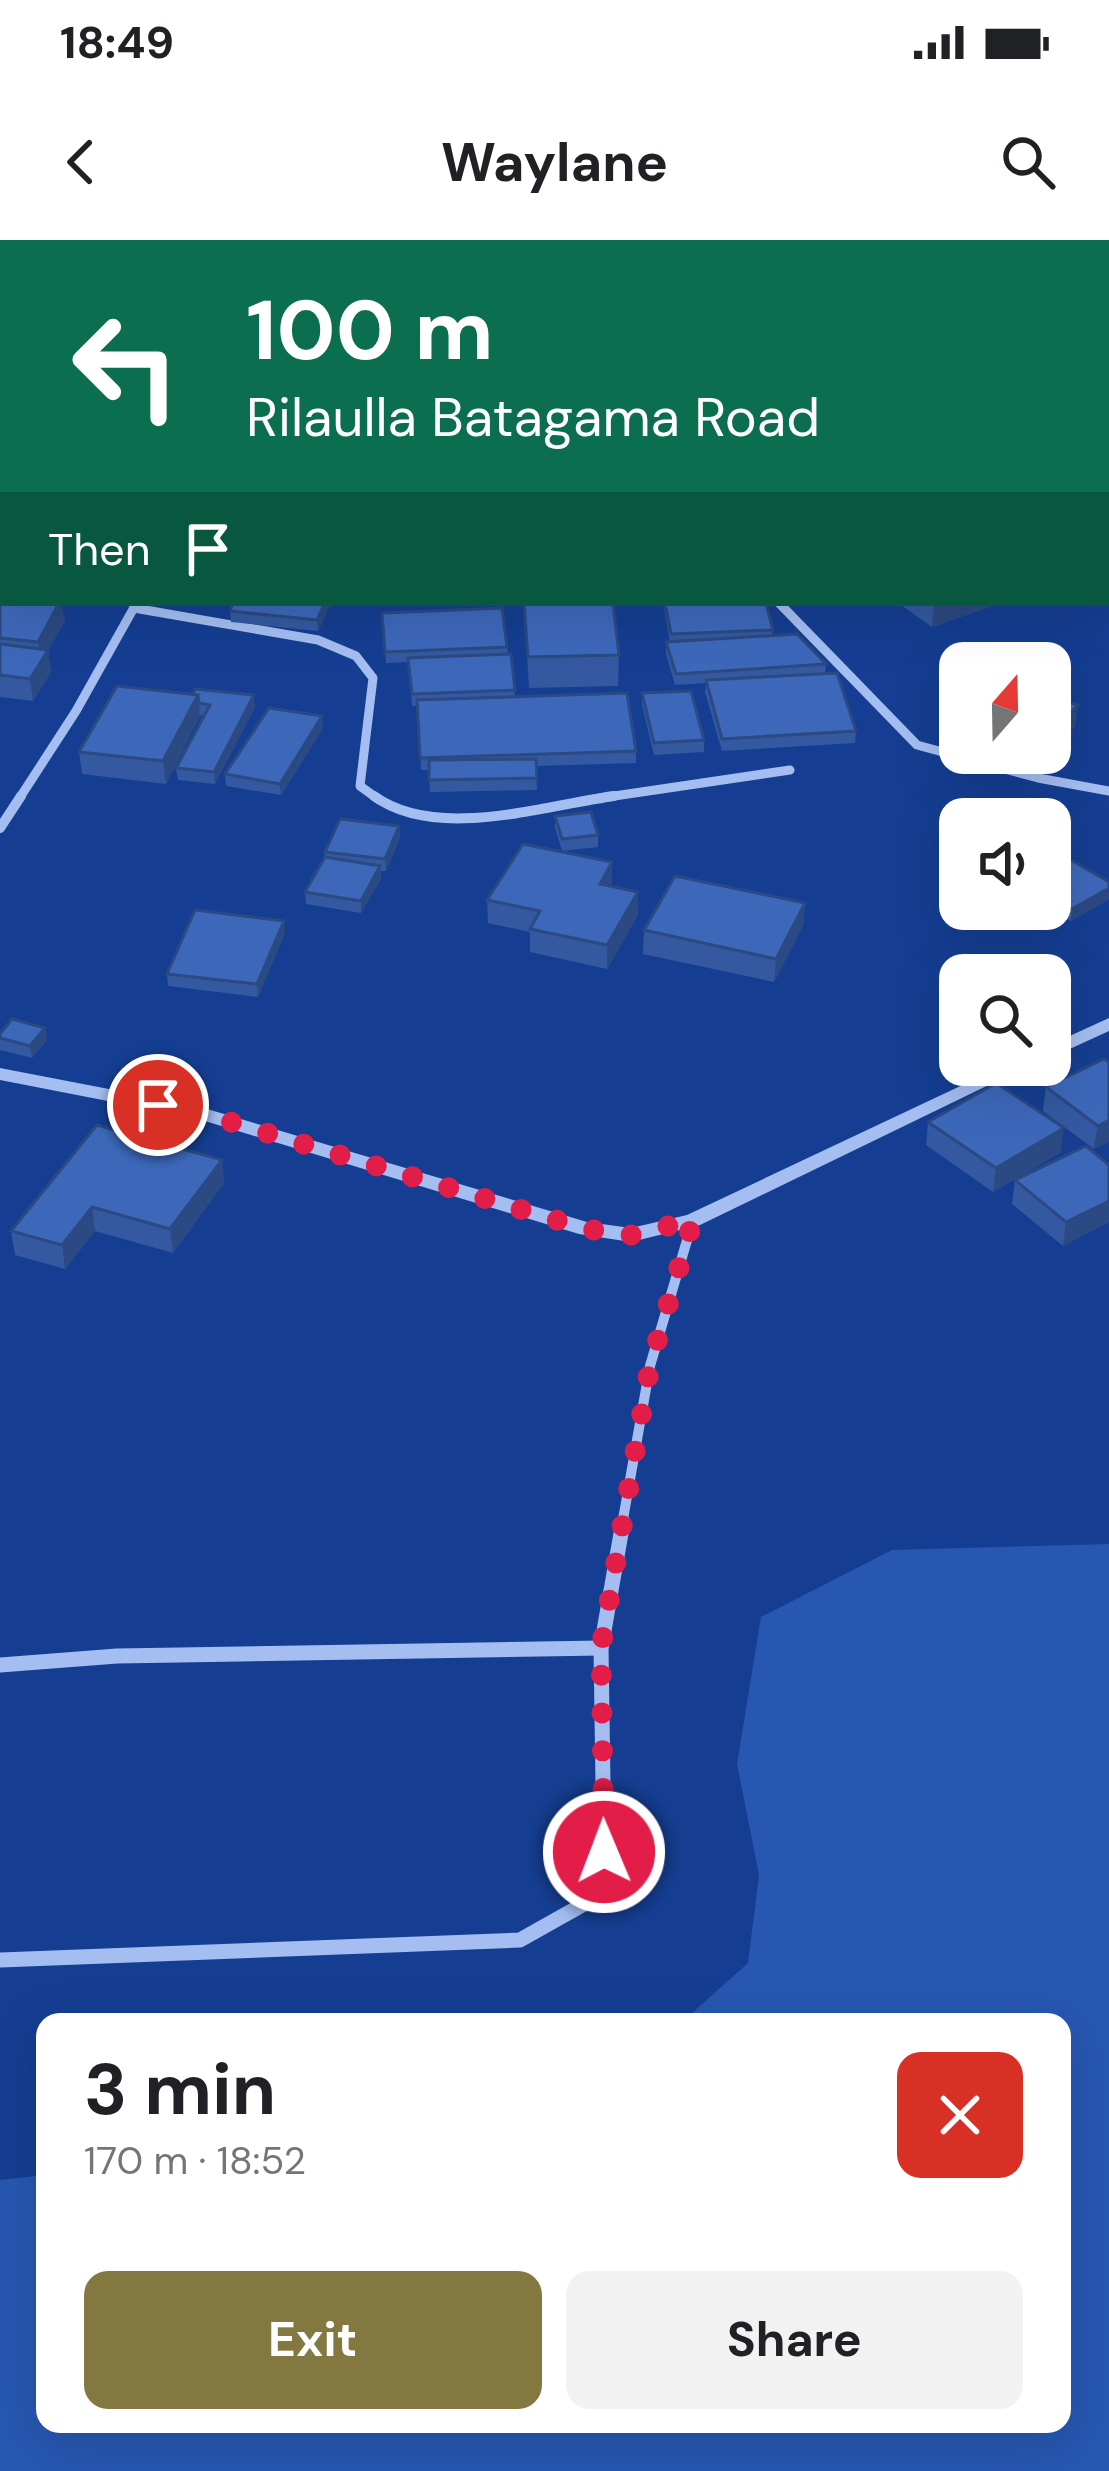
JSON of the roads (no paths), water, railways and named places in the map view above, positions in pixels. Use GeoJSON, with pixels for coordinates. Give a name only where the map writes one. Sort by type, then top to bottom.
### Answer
{"type":"FeatureCollection","features":[{"type":"Feature","properties":{"kind":"street"},"geometry":{"type":"LineString","coordinates":[[0,828],[76,711],[135,606],[318,640],[356,656],[373,678],[360,786],[392,809],[443,820],[790,770]]}},
{"type":"Feature","properties":{"kind":"street"},"geometry":{"type":"LineString","coordinates":[[782,606],[917,745],[1038,778],[1109,791]]}},
{"type":"Feature","properties":{"kind":"street"},"geometry":{"type":"LineString","coordinates":[[1071,1042],[1109,1024]]}},
{"type":"Feature","properties":{"kind":"street"},"geometry":{"type":"LineString","coordinates":[[0,1074],[197,1112],[586,1229],[631,1235],[693,1220],[977,1086]]}},
{"type":"Feature","properties":{"kind":"street"},"geometry":{"type":"LineString","coordinates":[[0,1960],[520,1940],[584,1904],[604,1852],[601,1648],[650,1366],[693,1220]]}},
{"type":"Feature","properties":{"kind":"street"},"geometry":{"type":"LineString","coordinates":[[0,1665],[117,1657],[601,1648]]}}]}
